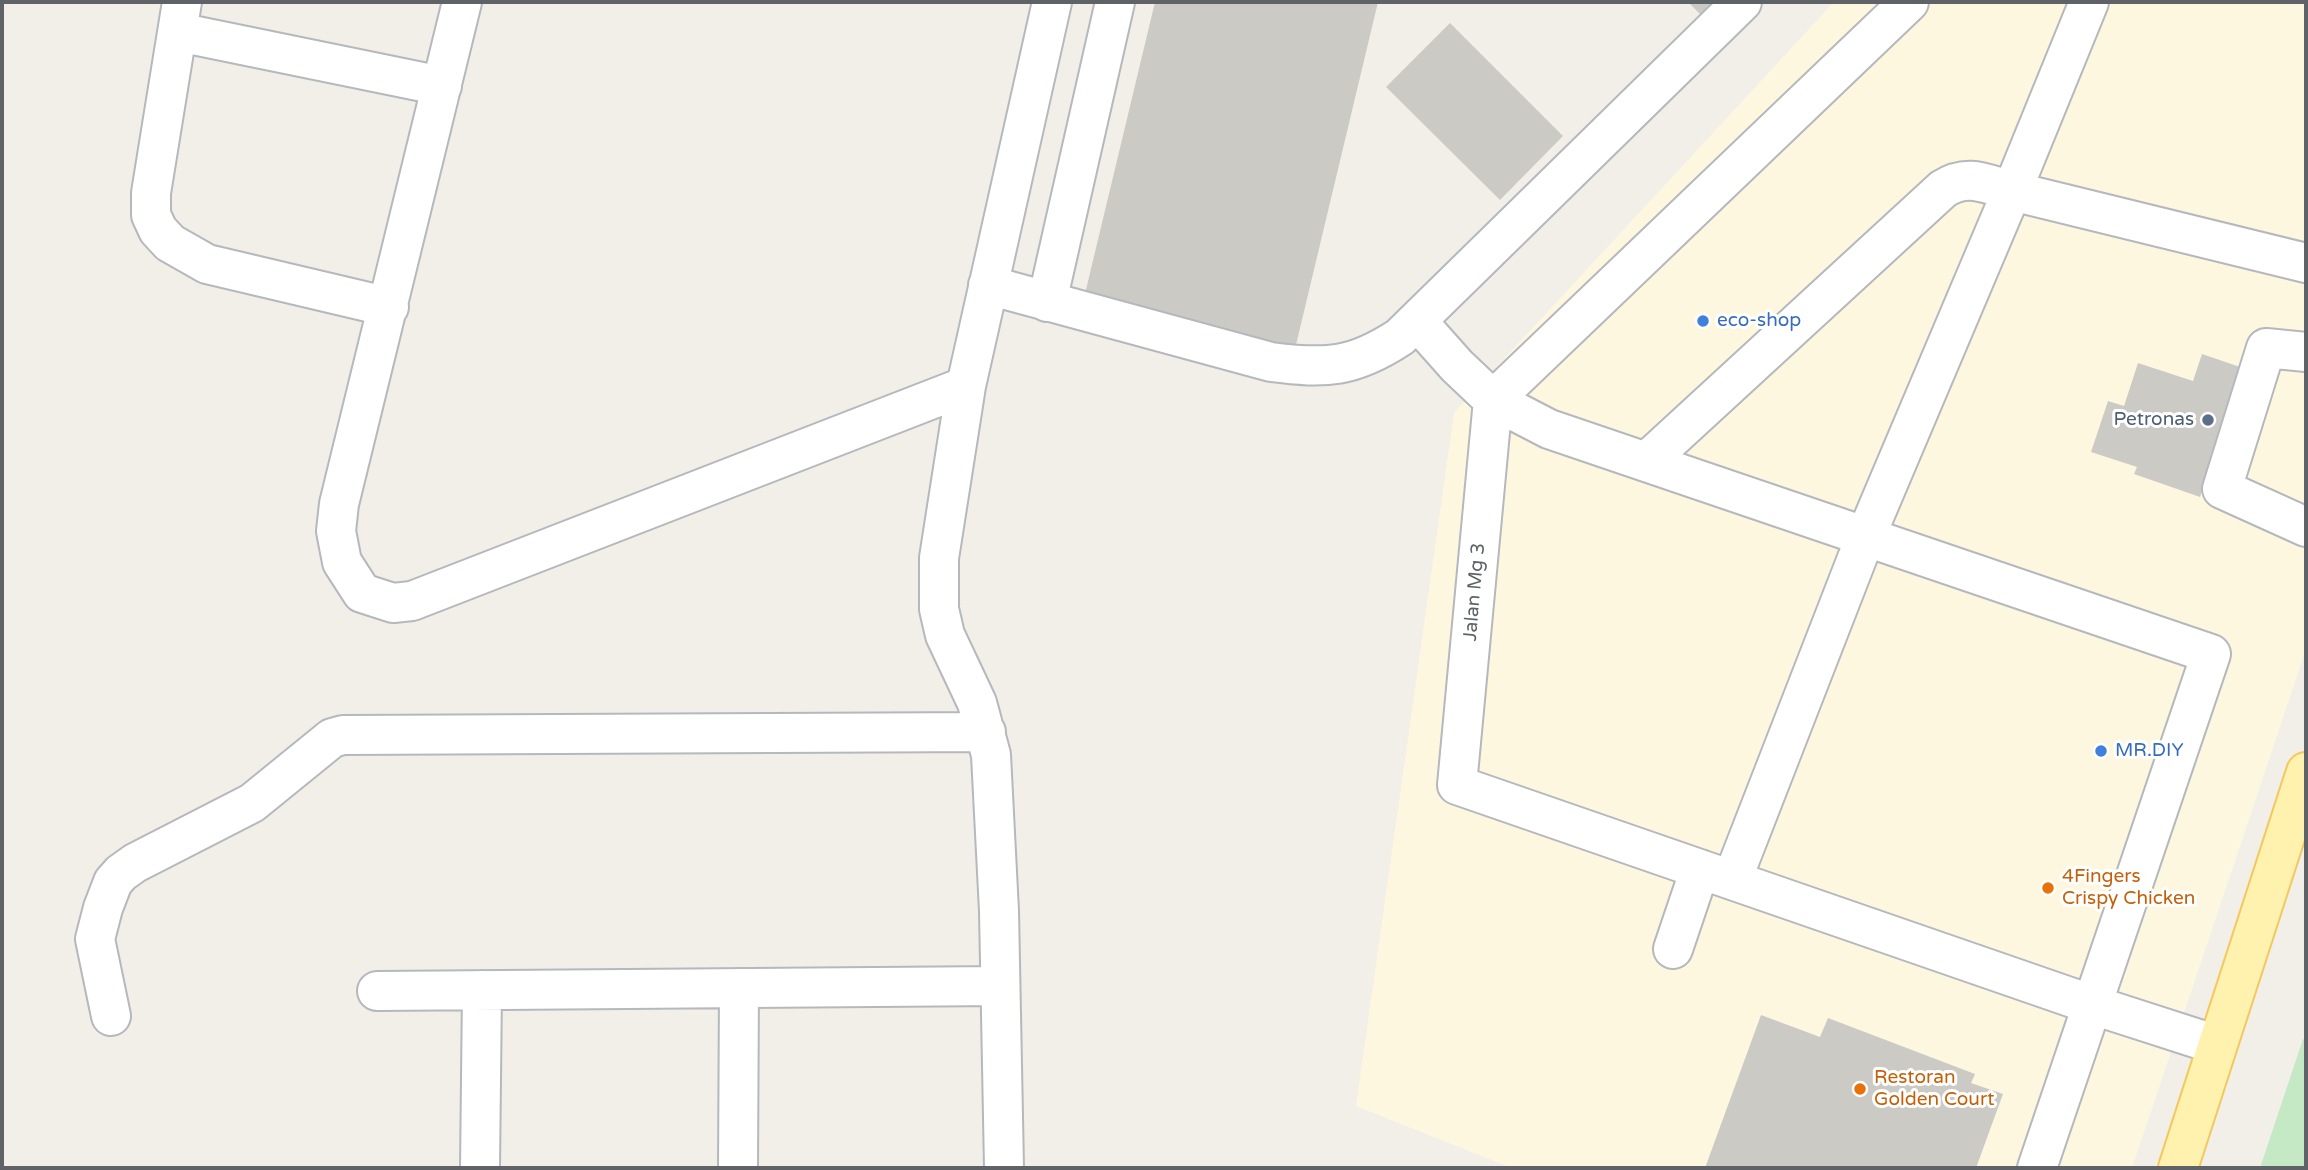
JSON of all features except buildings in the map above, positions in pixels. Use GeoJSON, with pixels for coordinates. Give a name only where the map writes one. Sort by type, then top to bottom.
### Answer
{"type":"FeatureCollection","features":[{"type":"Feature","properties":{"kind":"main road"},"geometry":{"type":"LineString","coordinates":[[2178,1168],[2306,772]]}},
{"type":"Feature","properties":{"kind":"street"},"geometry":{"type":"LineString","coordinates":[[462,2],[339,505],[336,531],[342,562],[362,593],[393,603],[412,601],[966,386]]}},
{"type":"Feature","properties":{"kind":"street"},"geometry":{"type":"LineString","coordinates":[[1004,1168],[1000,986],[990,755],[977,703],[945,635],[939,609],[939,558],[966,386],[1052,2]]}},
{"type":"Feature","properties":{"kind":"street"},"geometry":{"type":"LineString","coordinates":[[1047,302],[1115,2]]}},
{"type":"Feature","properties":{"kind":"street"},"geometry":{"type":"LineString","coordinates":[[988,285],[1271,362],[1309,366],[1348,363],[1376,353],[1400,337],[1417,321],[1742,2]]}},
{"type":"Feature","properties":{"kind":"street"},"geometry":{"type":"LineString","coordinates":[[1493,400],[1909,2]]}},
{"type":"Feature","properties":{"kind":"street"},"geometry":{"type":"LineString","coordinates":[[1673,948],[1716,875],[1866,538],[2089,2]]}},
{"type":"Feature","properties":{"kind":"street"},"geometry":{"type":"LineString","coordinates":[[389,307],[207,264],[170,243],[158,230],[151,215],[151,193],[180,17],[442,86]]}},
{"type":"Feature","properties":{"kind":"street"},"geometry":{"type":"LineString","coordinates":[[1646,462],[1943,189],[1955,181],[1968,179],[2306,262]]}},
{"type":"Feature","properties":{"kind":"street"},"geometry":{"type":"LineString","coordinates":[[1417,321],[1457,366],[1493,400],[1549,429],[2211,654],[2038,1168]]}},
{"type":"Feature","properties":{"kind":"street"},"geometry":{"type":"LineString","coordinates":[[2306,352],[2266,348],[2222,489],[2306,527]]}},
{"type":"Feature","properties":{"kind":"street","name":"Jalan Mg 3"},"geometry":{"type":"LineString","coordinates":[[1493,400],[1457,785],[1716,875]]}},
{"type":"Feature","properties":{"kind":"street"},"geometry":{"type":"LineString","coordinates":[[111,1016],[95,939],[113,883],[135,863],[252,803],[332,738],[343,735],[986,732]]}},
{"type":"Feature","properties":{"kind":"street"},"geometry":{"type":"LineString","coordinates":[[1716,875],[2217,1045]]}},
{"type":"Feature","properties":{"kind":"street"},"geometry":{"type":"LineString","coordinates":[[377,991],[1000,986]]}},
{"type":"Feature","properties":{"kind":"street"},"geometry":{"type":"LineString","coordinates":[[738,1168],[739,988]]}},
{"type":"Feature","properties":{"kind":"street"},"geometry":{"type":"LineString","coordinates":[[480,1168],[482,990]]}},
{"type":"Feature","properties":{"kind":"shaded area"},"geometry":{"type":"Polygon","coordinates":[[[1834,2],[2306,2],[2306,649],[2132,1168],[1512,1168],[1356,1106],[1454,413],[1834,2]]]}},
{"type":"Feature","properties":{"kind":"green space"},"geometry":{"type":"Polygon","coordinates":[[[2303,1039],[2306,1040],[2306,1168],[2260,1168],[2303,1039]]]}},
{"type":"Feature","properties":{"kind":"place","name":"eco-shop"},"geometry":{"type":"Point","coordinates":[1703,321]}},
{"type":"Feature","properties":{"kind":"place","name":"Petronas"},"geometry":{"type":"Point","coordinates":[2208,420]}},
{"type":"Feature","properties":{"kind":"place","name":"MR.DIY"},"geometry":{"type":"Point","coordinates":[2101,751]}},
{"type":"Feature","properties":{"kind":"place","name":"4Fingers Crispy Chicken"},"geometry":{"type":"Point","coordinates":[2048,888]}},
{"type":"Feature","properties":{"kind":"place","name":"Restoran Golden Court"},"geometry":{"type":"Point","coordinates":[1860,1089]}}]}
